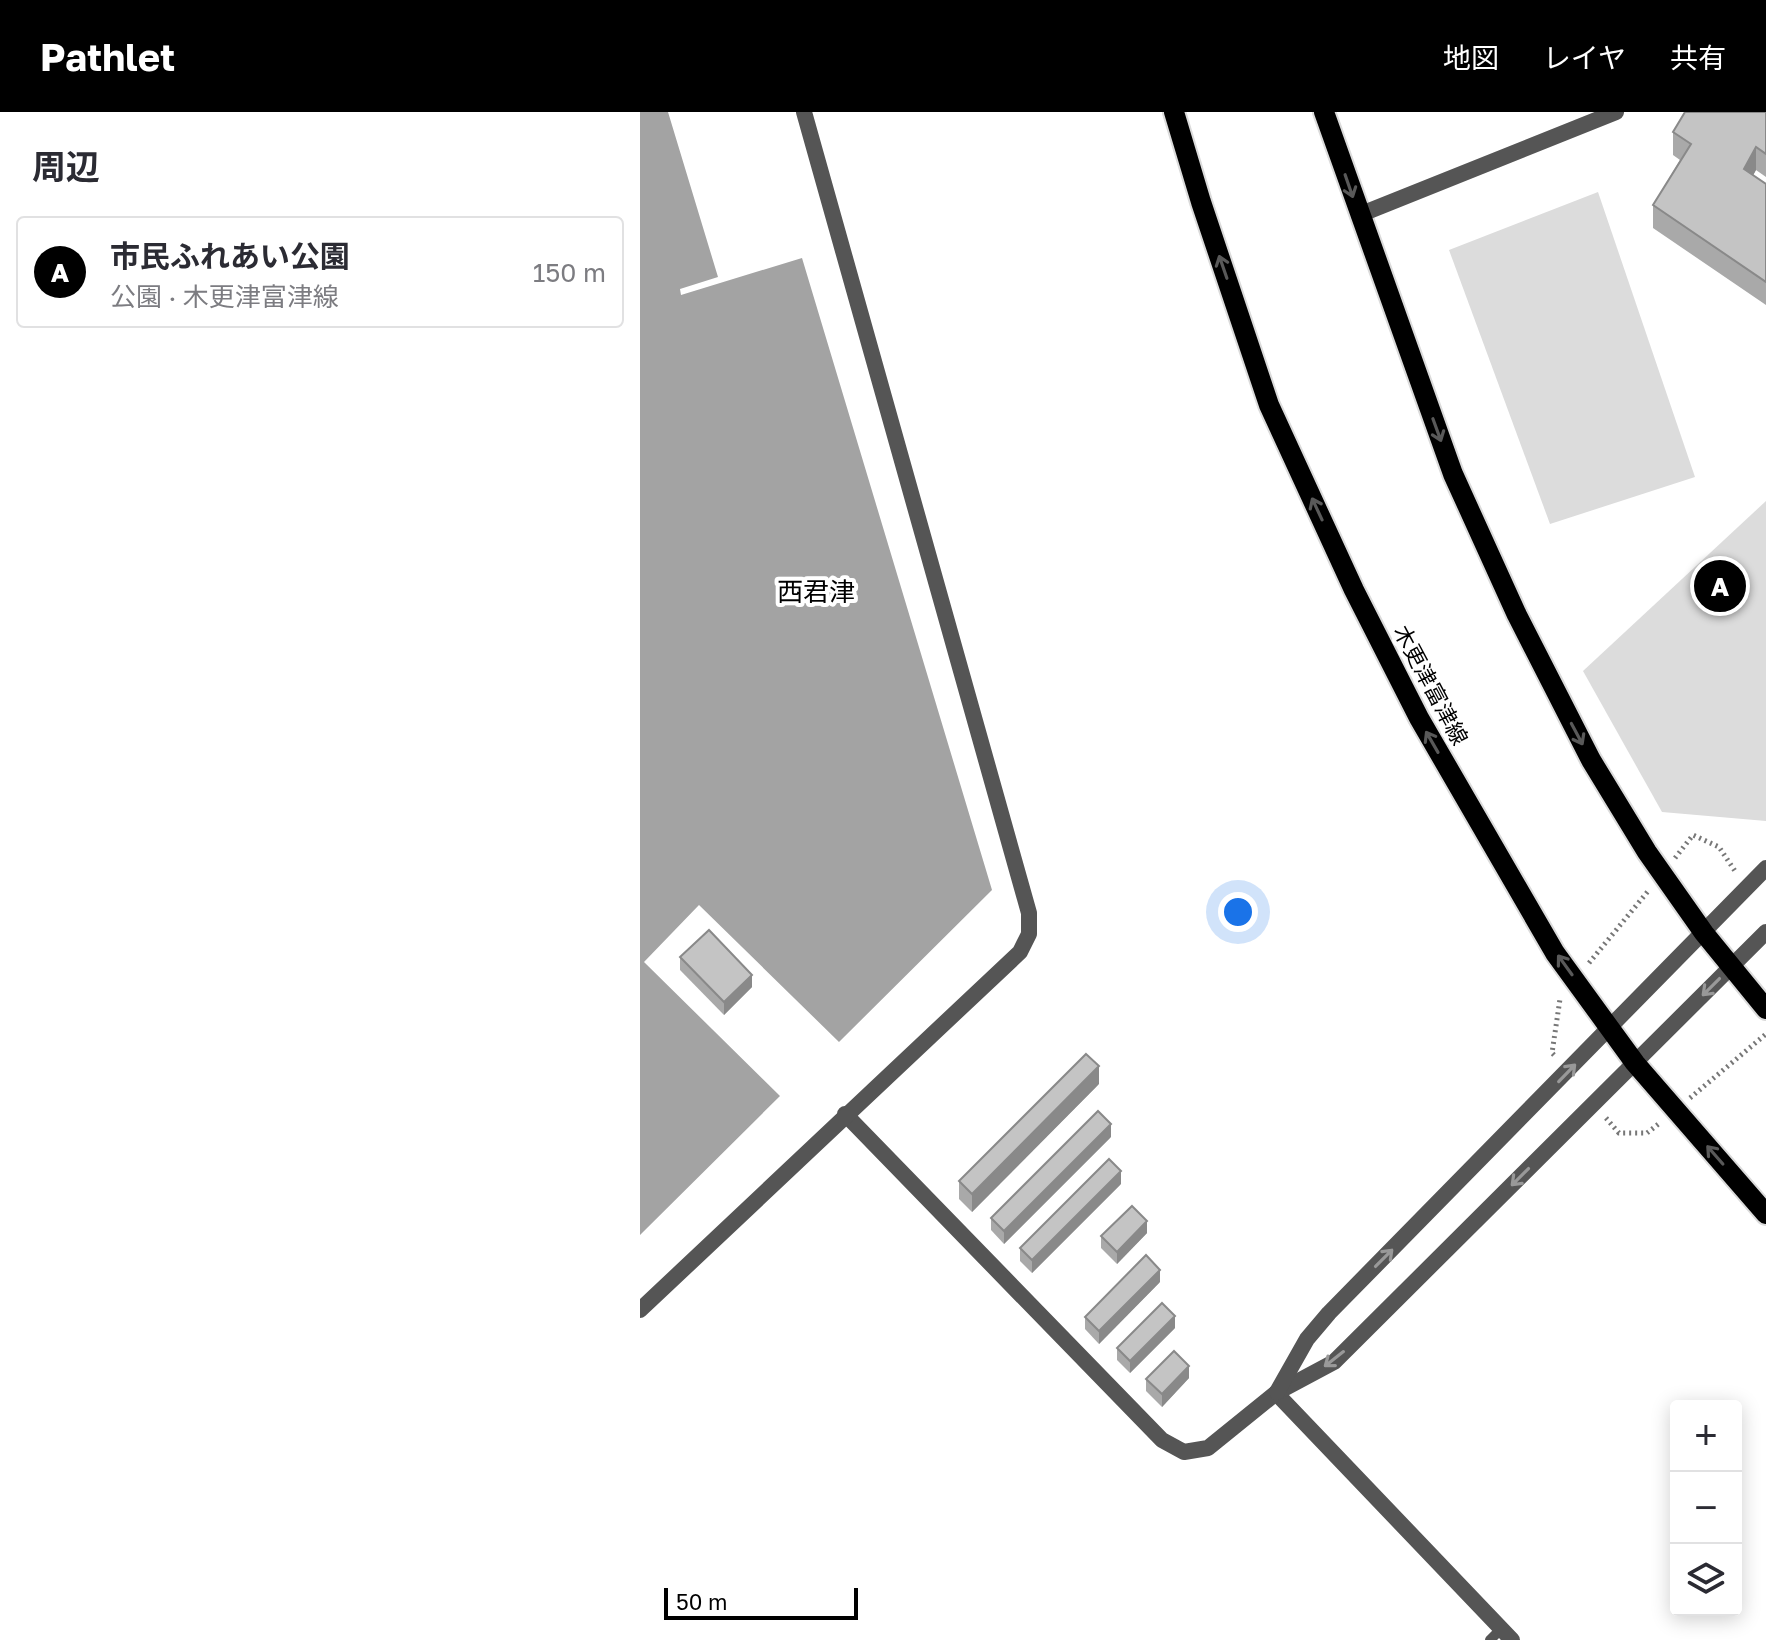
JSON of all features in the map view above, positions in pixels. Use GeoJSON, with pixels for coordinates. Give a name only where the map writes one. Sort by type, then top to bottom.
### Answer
{"type":"FeatureCollection","features":[{"type":"Feature","properties":{"kind":"main road","name":"木更津富津線"},"geometry":{"type":"LineString","coordinates":[[1174,112],[1269,405],[1354,590],[1419,718],[1555,953],[1635,1063],[1766,1214]]}},
{"type":"Feature","properties":{"kind":"main road"},"geometry":{"type":"LineString","coordinates":[[1324,112],[1453,474],[1517,615],[1591,760],[1647,852],[1704,933],[1766,1009]]}},
{"type":"Feature","properties":{"kind":"street"},"geometry":{"type":"LineString","coordinates":[[640,1310],[1020,952],[1029,934],[1029,913],[804,112]]}},
{"type":"Feature","properties":{"kind":"street"},"geometry":{"type":"LineString","coordinates":[[1359,215],[1616,112]]}},
{"type":"Feature","properties":{"kind":"street"},"geometry":{"type":"LineString","coordinates":[[1276,1393],[1307,1339],[1329,1313],[1766,868]]}},
{"type":"Feature","properties":{"kind":"street"},"geometry":{"type":"LineString","coordinates":[[845,1114],[1168,1446],[1184,1452],[1208,1448],[1276,1393],[1334,1362],[1766,932]]}},
{"type":"Feature","properties":{"kind":"street"},"geometry":{"type":"LineString","coordinates":[[1276,1393],[1501,1636]]}},
{"type":"Feature","properties":{"kind":"path"},"geometry":{"type":"LineString","coordinates":[[1552,1053],[1559,1000],[1575,980],[1693,835],[1719,847]]}},
{"type":"Feature","properties":{"kind":"path"},"geometry":{"type":"LineString","coordinates":[[1619,1133],[1647,1133],[1766,1034]]}},
{"type":"Feature","properties":{"kind":"shaded area"},"geometry":{"type":"Polygon","coordinates":[[[640,112],[668,112],[718,277],[680,289],[681,295],[802,258],[992,890],[839,1042],[699,905],[644,962],[780,1096],[640,1235],[640,112]]]}},
{"type":"Feature","properties":{"kind":"shaded area"},"geometry":{"type":"Polygon","coordinates":[[[1598,192],[1695,477],[1550,524],[1449,250],[1598,192]]]}},
{"type":"Feature","properties":{"kind":"shaded area"},"geometry":{"type":"Polygon","coordinates":[[[1766,501],[1766,821],[1662,812],[1583,671],[1766,501]]]}},
{"type":"Feature","properties":{"kind":"building"},"geometry":{"type":"Polygon","coordinates":[[[1685,112],[1766,112],[1766,154],[1756,147],[1744,169],[1766,184],[1766,282],[1653,205],[1691,144],[1673,132],[1685,112]]]}},
{"type":"Feature","properties":{"kind":"building"},"geometry":{"type":"Polygon","coordinates":[[[709,930],[752,975],[724,1002],[680,957],[709,930]]]}},
{"type":"Feature","properties":{"kind":"building"},"geometry":{"type":"Polygon","coordinates":[[[1086,1054],[1099,1066],[972,1194],[959,1181],[1086,1054]]]}},
{"type":"Feature","properties":{"kind":"building"},"geometry":{"type":"Polygon","coordinates":[[[1098,1111],[1111,1124],[1004,1231],[991,1218],[1098,1111]]]}},
{"type":"Feature","properties":{"kind":"building"},"geometry":{"type":"Polygon","coordinates":[[[1109,1159],[1121,1171],[1032,1260],[1020,1248],[1109,1159]]]}},
{"type":"Feature","properties":{"kind":"building"},"geometry":{"type":"Polygon","coordinates":[[[1132,1206],[1147,1221],[1117,1252],[1101,1236],[1132,1206]]]}},
{"type":"Feature","properties":{"kind":"building"},"geometry":{"type":"Polygon","coordinates":[[[1146,1255],[1160,1270],[1099,1331],[1085,1317],[1146,1255]]]}},
{"type":"Feature","properties":{"kind":"building"},"geometry":{"type":"Polygon","coordinates":[[[1162,1303],[1175,1316],[1130,1361],[1117,1348],[1162,1303]]]}},
{"type":"Feature","properties":{"kind":"building"},"geometry":{"type":"Polygon","coordinates":[[[1174,1351],[1189,1366],[1162,1394],[1146,1379],[1174,1351]]]}},
{"type":"Feature","properties":{"kind":"place","name":"市民ふれあい公園"},"geometry":{"type":"Point","coordinates":[1720,586]}},
{"type":"Feature","properties":{"kind":"district","name":"西君津"},"geometry":{"type":"Point","coordinates":[816,592]}}]}
